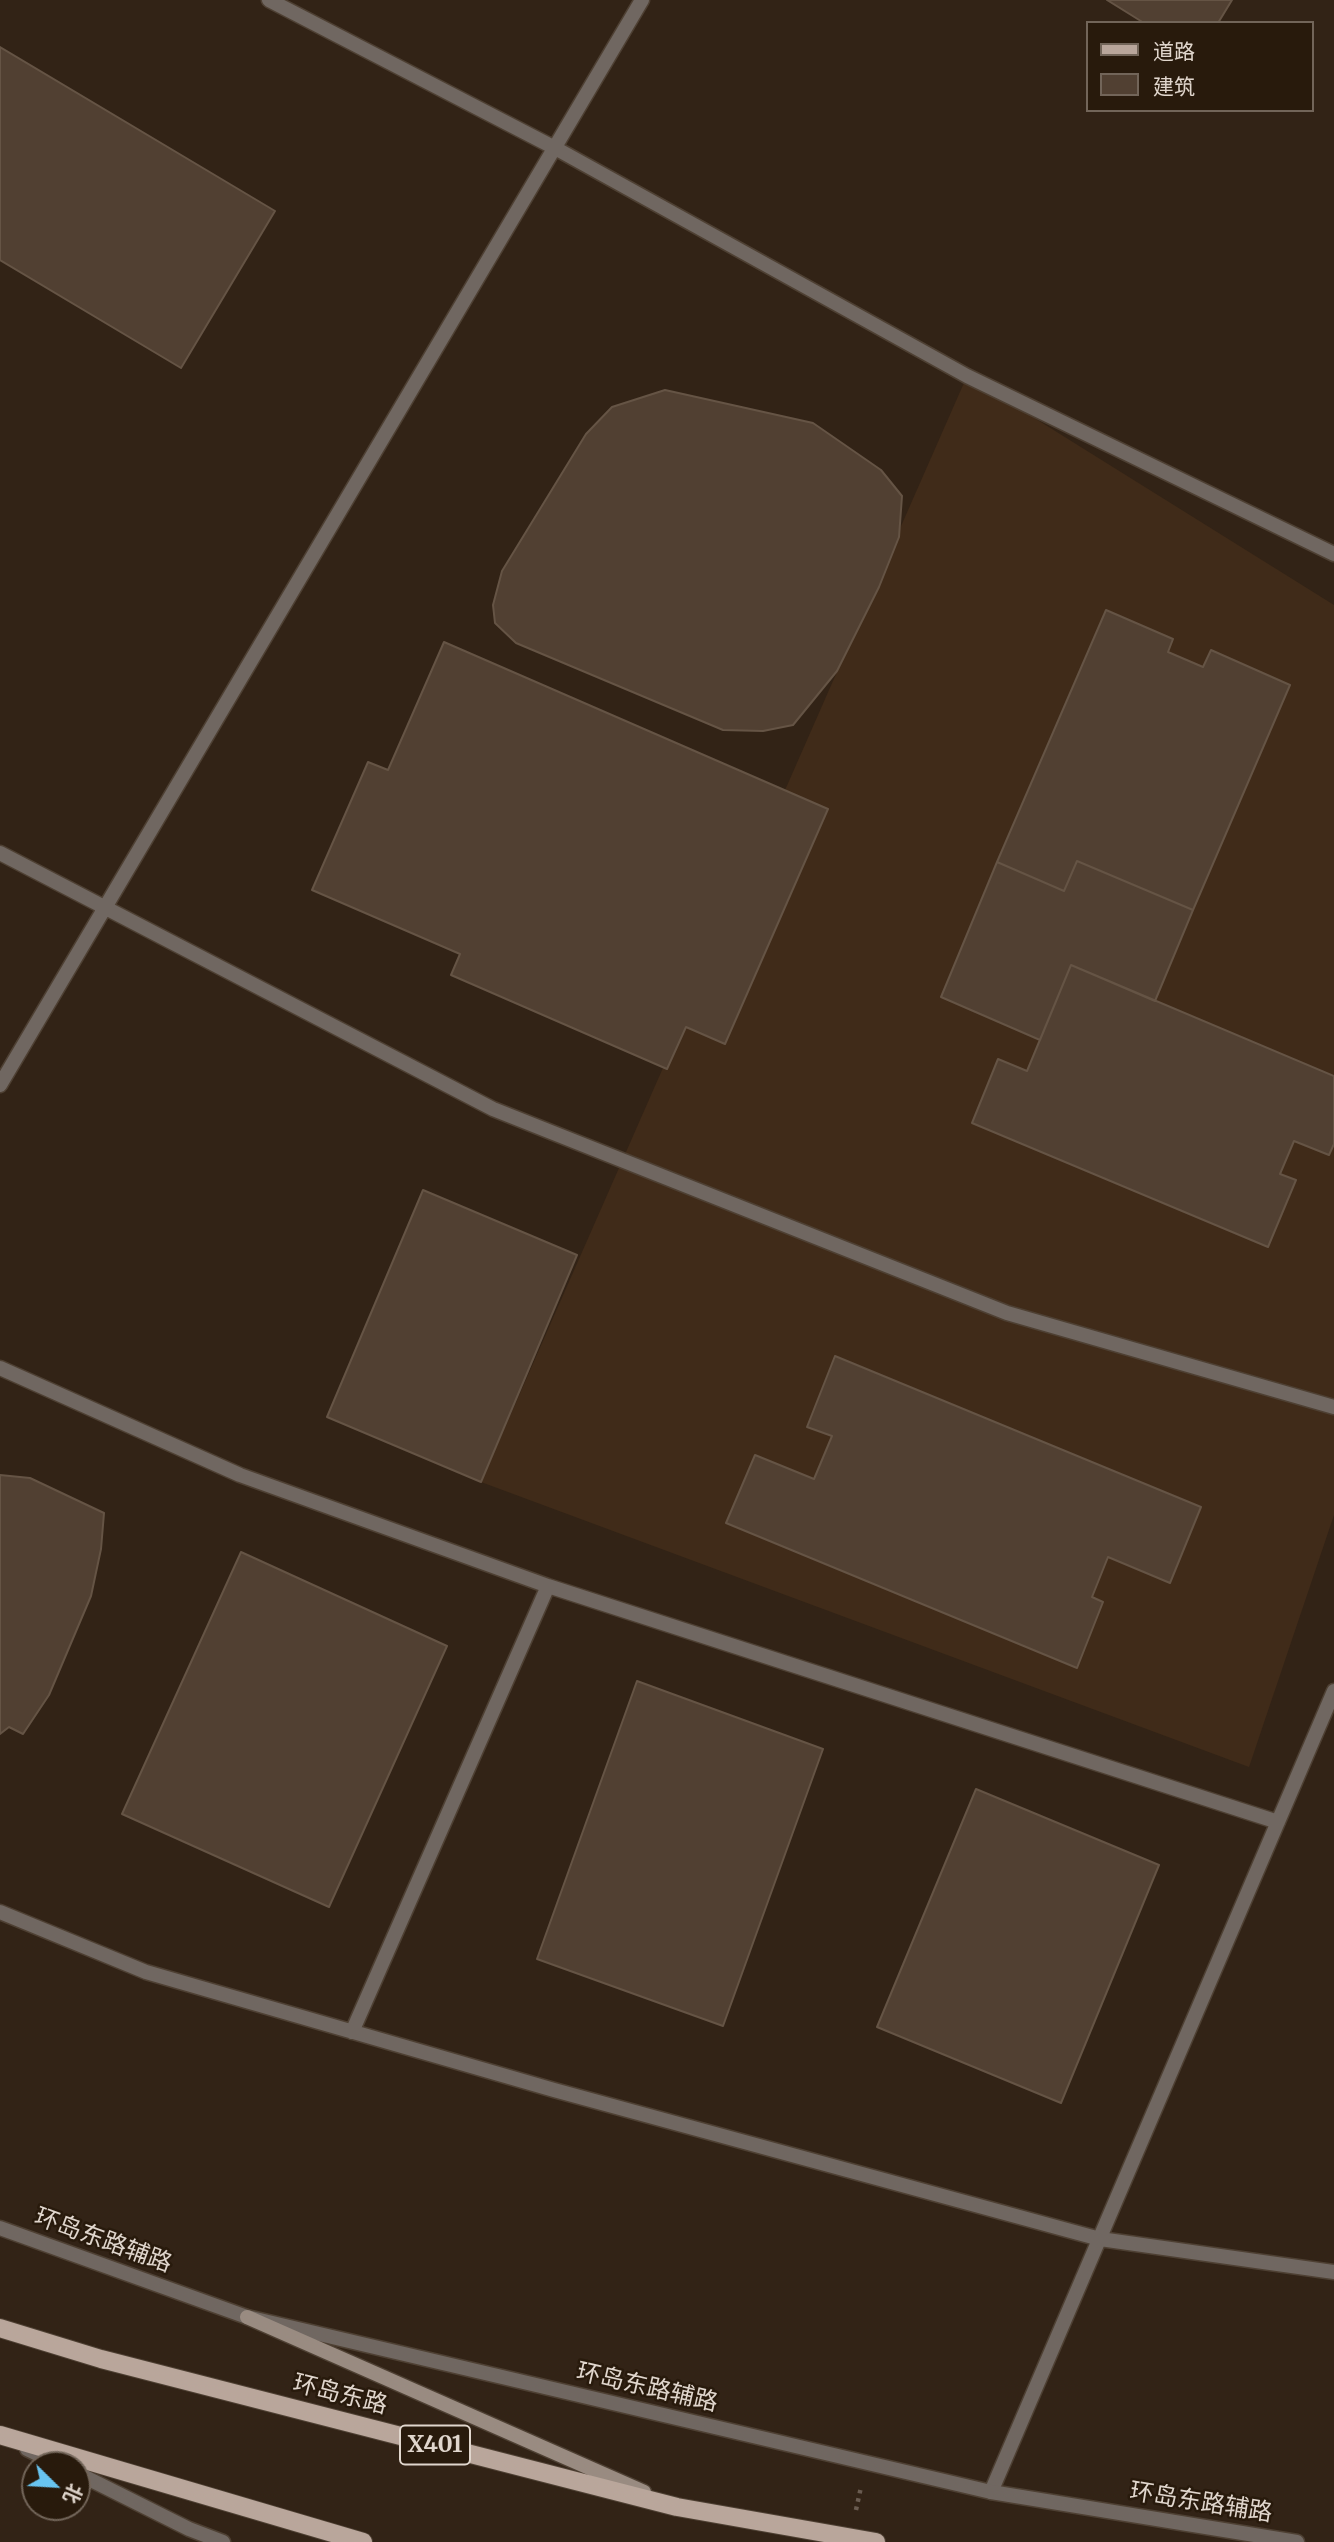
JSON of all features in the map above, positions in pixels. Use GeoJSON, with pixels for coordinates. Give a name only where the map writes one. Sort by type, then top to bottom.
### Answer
{"type":"FeatureCollection","features":[{"type":"Feature","properties":{"kind":"main road"},"geometry":{"type":"LineString","coordinates":[[247,2317],[677,2507]]}},
{"type":"Feature","properties":{"kind":"main road","name":"环岛东路"},"geometry":{"type":"LineString","coordinates":[[0,2328],[101,2359],[677,2507],[876,2542]]}},
{"type":"Feature","properties":{"kind":"main road"},"geometry":{"type":"LineString","coordinates":[[1,2435],[363,2542]]}},
{"type":"Feature","properties":{"kind":"street"},"geometry":{"type":"LineString","coordinates":[[269,0],[555,148],[967,376],[1334,554]]}},
{"type":"Feature","properties":{"kind":"street"},"geometry":{"type":"LineString","coordinates":[[0,1085],[642,0]]}},
{"type":"Feature","properties":{"kind":"street"},"geometry":{"type":"LineString","coordinates":[[0,853],[493,1110],[1007,1313],[1334,1407]]}},
{"type":"Feature","properties":{"kind":"street"},"geometry":{"type":"LineString","coordinates":[[0,1368],[240,1475],[548,1586],[1278,1822]]}},
{"type":"Feature","properties":{"kind":"street"},"geometry":{"type":"LineString","coordinates":[[352,2032],[548,1586]]}},
{"type":"Feature","properties":{"kind":"street"},"geometry":{"type":"LineString","coordinates":[[991,2492],[1334,1691]]}},
{"type":"Feature","properties":{"kind":"street"},"geometry":{"type":"LineString","coordinates":[[0,1912],[146,1972],[352,2032],[1100,2239],[1334,2272]]}},
{"type":"Feature","properties":{"kind":"street","name":"环岛东路辅路"},"geometry":{"type":"LineString","coordinates":[[0,2228],[247,2317],[991,2492],[1297,2542]]}},
{"type":"Feature","properties":{"kind":"street"},"geometry":{"type":"LineString","coordinates":[[1,2435],[32,2451]]}},
{"type":"Feature","properties":{"kind":"street"},"geometry":{"type":"LineString","coordinates":[[91,2480],[189,2529],[223,2542]]}},
{"type":"Feature","properties":{"kind":"path"},"geometry":{"type":"LineString","coordinates":[[851,2538],[866,2462]]}},
{"type":"Feature","properties":{"kind":"shaded area"},"geometry":{"type":"Polygon","coordinates":[[[967,376],[1334,605],[1334,1515],[1249,1767],[481,1482],[967,376]]]}},
{"type":"Feature","properties":{"kind":"building"},"geometry":{"type":"Polygon","coordinates":[[[1107,0],[1232,0],[1219,21],[1141,21],[1107,0]]]}},
{"type":"Feature","properties":{"kind":"building"},"geometry":{"type":"Polygon","coordinates":[[[0,47],[275,211],[181,368],[0,260],[0,47]]]}},
{"type":"Feature","properties":{"kind":"building"},"geometry":{"type":"Polygon","coordinates":[[[665,390],[813,423],[881,470],[902,496],[899,537],[879,587],[837,671],[793,725],[763,731],[723,730],[516,643],[495,623],[493,605],[502,571],[586,434],[612,407],[665,390]]]}},
{"type":"Feature","properties":{"kind":"building"},"geometry":{"type":"Polygon","coordinates":[[[1106,610],[1173,639],[1168,652],[1203,667],[1211,650],[1290,685],[1193,910],[1077,861],[1064,891],[997,862],[1106,610]]]}},
{"type":"Feature","properties":{"kind":"building"},"geometry":{"type":"Polygon","coordinates":[[[444,642],[828,809],[725,1044],[686,1027],[667,1069],[451,975],[460,954],[312,890],[368,762],[388,770],[444,642]]]}},
{"type":"Feature","properties":{"kind":"building"},"geometry":{"type":"Polygon","coordinates":[[[1077,861],[1193,910],[1155,1001],[1071,965],[1040,1040],[941,997],[997,862],[1064,891],[1077,861]]]}},
{"type":"Feature","properties":{"kind":"building"},"geometry":{"type":"Polygon","coordinates":[[[1071,965],[1334,1076],[1334,1144],[1329,1155],[1294,1141],[1280,1174],[1296,1180],[1268,1247],[972,1123],[998,1059],[1027,1071],[1071,965]]]}},
{"type":"Feature","properties":{"kind":"building"},"geometry":{"type":"Polygon","coordinates":[[[423,1190],[577,1255],[481,1482],[327,1417],[423,1190]]]}},
{"type":"Feature","properties":{"kind":"building"},"geometry":{"type":"Polygon","coordinates":[[[835,1356],[1201,1507],[1170,1583],[1108,1557],[1092,1597],[1103,1602],[1077,1668],[726,1523],[755,1455],[814,1479],[832,1436],[807,1427],[835,1356]]]}},
{"type":"Feature","properties":{"kind":"building"},"geometry":{"type":"Polygon","coordinates":[[[0,1475],[30,1478],[104,1513],[101,1549],[91,1596],[49,1695],[23,1734],[9,1727],[0,1734],[0,1475]]]}},
{"type":"Feature","properties":{"kind":"building"},"geometry":{"type":"Polygon","coordinates":[[[241,1552],[447,1646],[329,1907],[122,1814],[241,1552]]]}},
{"type":"Feature","properties":{"kind":"building"},"geometry":{"type":"Polygon","coordinates":[[[637,1681],[823,1749],[723,2026],[537,1959],[637,1681]]]}},
{"type":"Feature","properties":{"kind":"building"},"geometry":{"type":"Polygon","coordinates":[[[976,1789],[1159,1865],[1061,2103],[877,2027],[976,1789]]]}}]}
